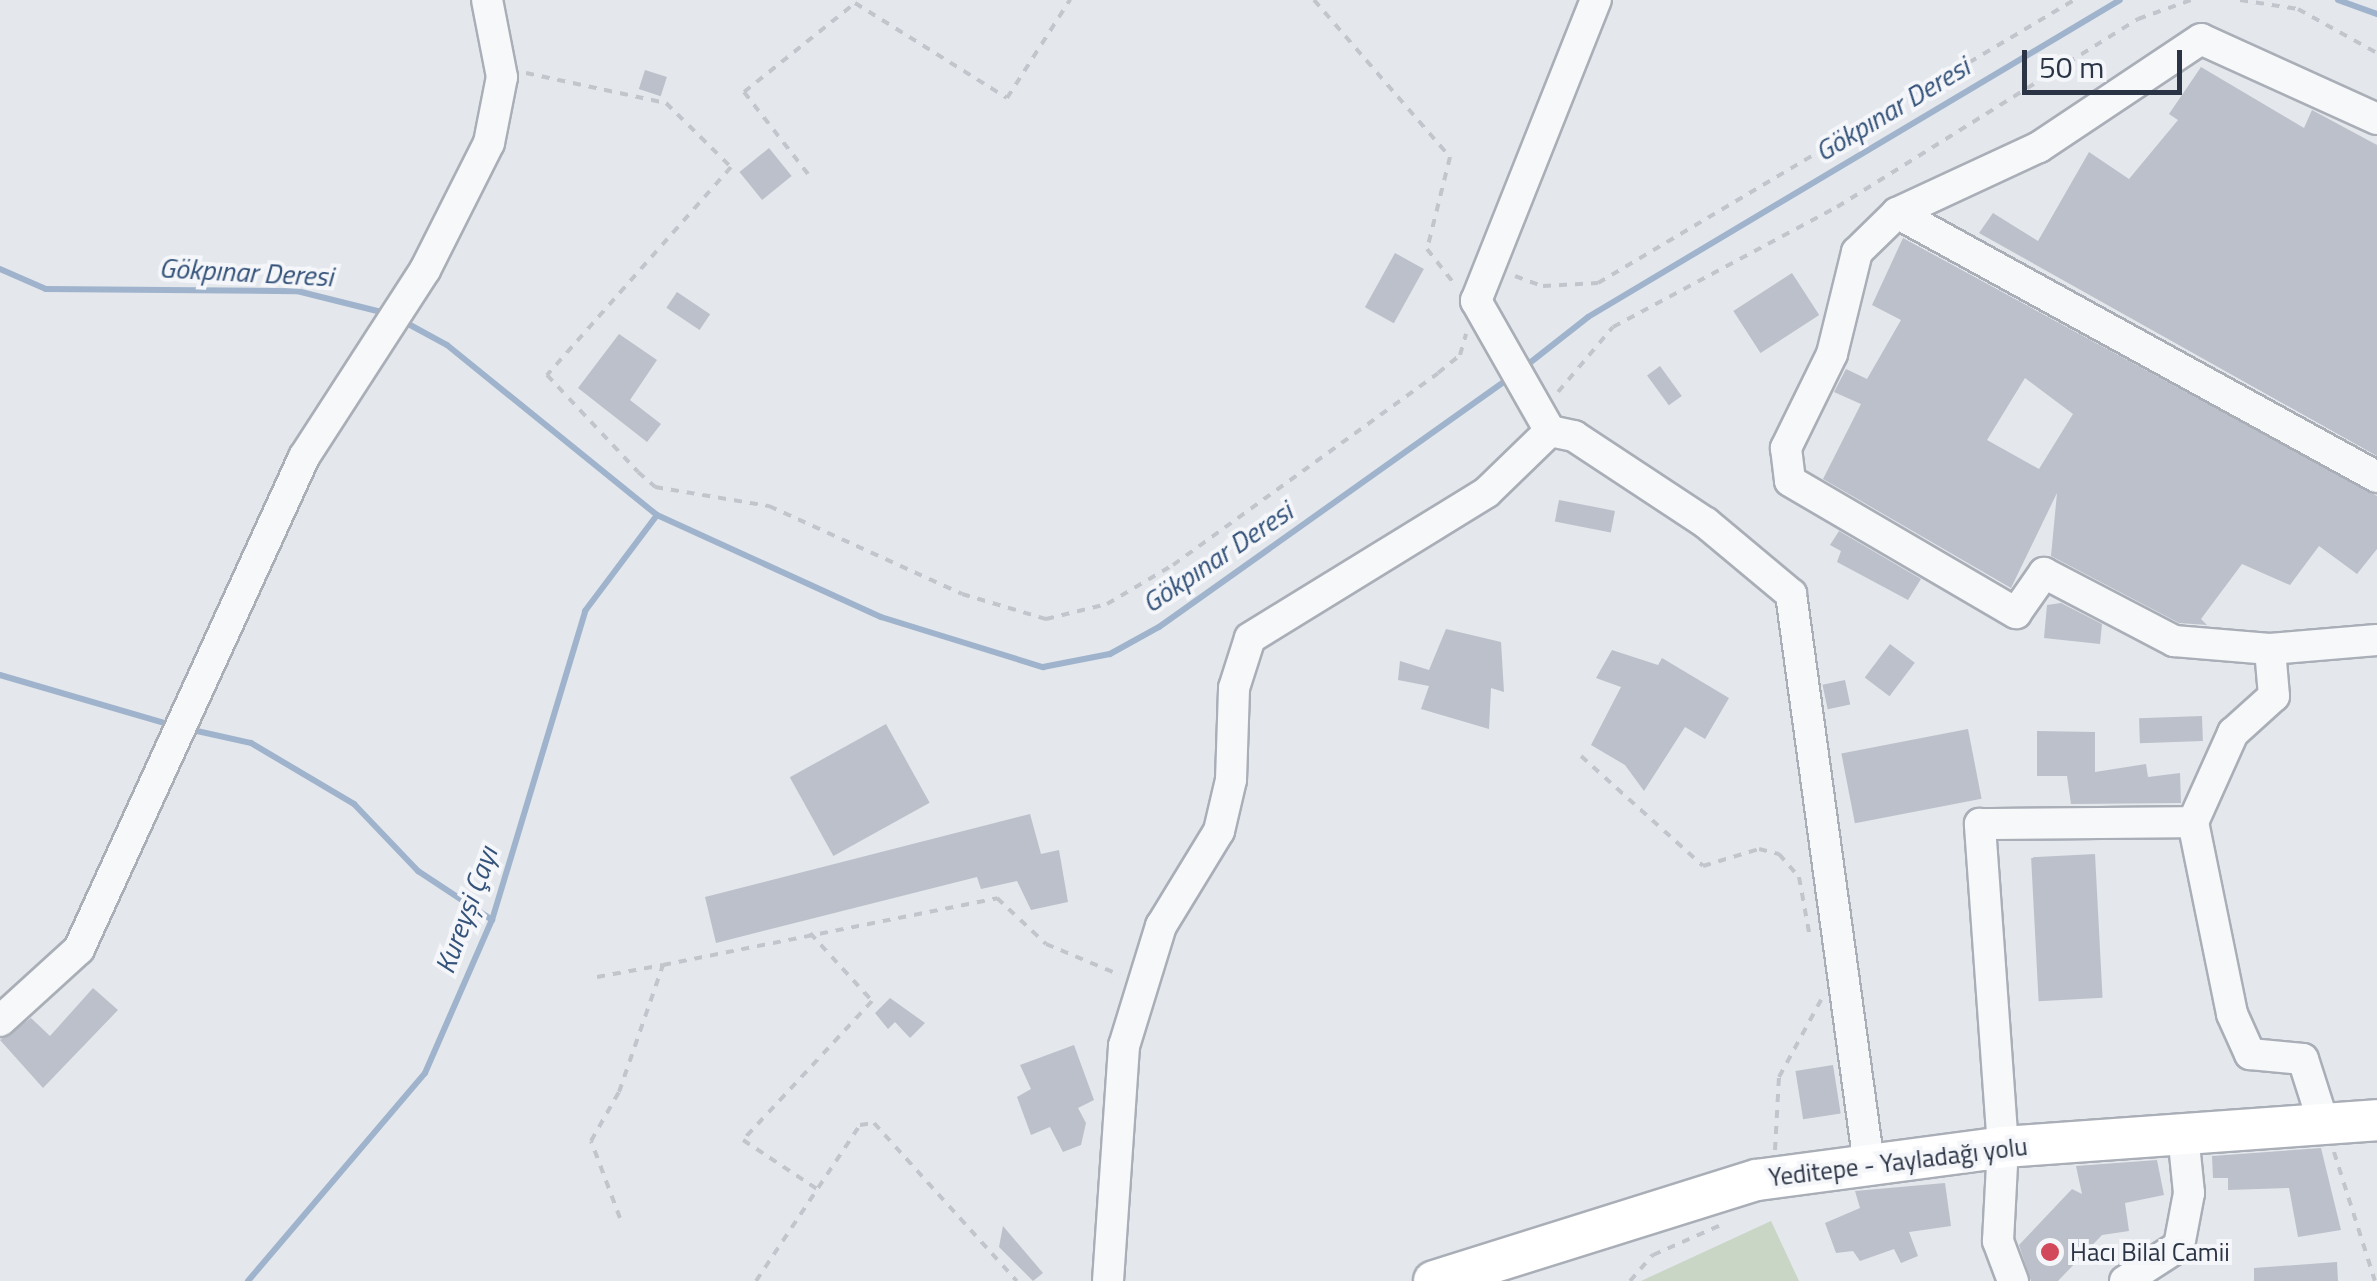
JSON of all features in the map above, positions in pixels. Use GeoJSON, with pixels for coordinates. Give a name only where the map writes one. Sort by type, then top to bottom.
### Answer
{"type":"FeatureCollection","features":[{"type":"Feature","properties":{"kind":"main road","name":"Yeditepe - Yayladağı yolu"},"geometry":{"type":"LineString","coordinates":[[1434,1281],[1773,1178],[2003,1147],[2377,1120]]}},
{"type":"Feature","properties":{"kind":"street"},"geometry":{"type":"LineString","coordinates":[[0,1020],[79,949],[304,457],[354,372],[425,270],[489,144],[502,77],[486,0]]}},
{"type":"Feature","properties":{"kind":"street"},"geometry":{"type":"LineString","coordinates":[[1596,0],[1476,301],[1548,421],[1706,523],[1791,594],[1869,1165]]}},
{"type":"Feature","properties":{"kind":"street"},"geometry":{"type":"LineString","coordinates":[[2377,120],[2201,39],[2039,147],[1897,214],[1857,252],[1832,354],[1786,448],[1790,481],[2016,614],[2044,573],[2174,641],[2270,650],[2377,640]]}},
{"type":"Feature","properties":{"kind":"street"},"geometry":{"type":"LineString","coordinates":[[1897,214],[2377,478]]}},
{"type":"Feature","properties":{"kind":"street"},"geometry":{"type":"LineString","coordinates":[[1108,1281],[1124,1046],[1161,926],[1219,831],[1231,780],[1234,688],[1250,638],[1487,492],[1548,421]]}},
{"type":"Feature","properties":{"kind":"street"},"geometry":{"type":"LineString","coordinates":[[2270,650],[2274,696],[2233,734],[2193,822],[2238,1028],[2250,1054],[2303,1059],[2324,1124]]}},
{"type":"Feature","properties":{"kind":"street"},"geometry":{"type":"LineString","coordinates":[[2013,1281],[1998,1241],[2003,1147],[1980,824],[2193,822]]}},
{"type":"Feature","properties":{"kind":"street"},"geometry":{"type":"LineString","coordinates":[[2125,1281],[2179,1246],[2189,1193],[2183,1134]]}},
{"type":"Feature","properties":{"kind":"path"},"geometry":{"type":"LineString","coordinates":[[808,174],[744,92],[854,2],[1007,98],[1070,0]]}},
{"type":"Feature","properties":{"kind":"path"},"geometry":{"type":"LineString","coordinates":[[502,77],[572,77],[666,103],[730,167],[547,376],[638,472],[656,486],[768,506],[962,594],[1046,619],[1107,604],[1174,565],[1460,355],[1476,301],[1427,250],[1450,157],[1314,0]]}},
{"type":"Feature","properties":{"kind":"path"},"geometry":{"type":"LineString","coordinates":[[1492,268],[1543,286],[1598,283],[2074,0]]}},
{"type":"Feature","properties":{"kind":"path"},"geometry":{"type":"LineString","coordinates":[[1548,421],[1614,327],[1837,207],[2138,19],[2190,0]]}},
{"type":"Feature","properties":{"kind":"path"},"geometry":{"type":"LineString","coordinates":[[2240,0],[2298,9],[2377,53]]}},
{"type":"Feature","properties":{"kind":"path"},"geometry":{"type":"LineString","coordinates":[[1581,756],[1703,866],[1759,849],[1779,854],[1799,878],[1812,946]]}},
{"type":"Feature","properties":{"kind":"path"},"geometry":{"type":"LineString","coordinates":[[597,977],[997,898],[1046,944],[1143,985]]}},
{"type":"Feature","properties":{"kind":"path"},"geometry":{"type":"LineString","coordinates":[[810,932],[872,1001],[743,1140],[817,1190]]}},
{"type":"Feature","properties":{"kind":"path"},"geometry":{"type":"LineString","coordinates":[[620,1218],[591,1141],[618,1092],[663,965]]}},
{"type":"Feature","properties":{"kind":"path"},"geometry":{"type":"LineString","coordinates":[[1773,1178],[1779,1077],[1822,998],[1819,981]]}},
{"type":"Feature","properties":{"kind":"path"},"geometry":{"type":"LineString","coordinates":[[756,1281],[860,1124],[874,1123],[1018,1281]]}},
{"type":"Feature","properties":{"kind":"path"},"geometry":{"type":"LineString","coordinates":[[2324,1124],[2375,1281]]}},
{"type":"Feature","properties":{"kind":"path"},"geometry":{"type":"LineString","coordinates":[[1630,1281],[1653,1255],[1735,1219]]}},
{"type":"Feature","properties":{"kind":"green space"},"geometry":{"type":"Polygon","coordinates":[[[1771,1221],[1799,1281],[1641,1281],[1771,1221]]]}},
{"type":"Feature","properties":{"kind":"building"},"geometry":{"type":"Polygon","coordinates":[[[2201,67],[2304,128],[2312,110],[2377,145],[2377,456],[1979,233],[1993,213],[2038,241],[2089,152],[2129,179],[2178,120],[2169,114],[2201,67]]]}},
{"type":"Feature","properties":{"kind":"building"},"geometry":{"type":"Polygon","coordinates":[[[645,70],[667,77],[661,96],[639,89],[645,70]]]}},
{"type":"Feature","properties":{"kind":"building"},"geometry":{"type":"Polygon","coordinates":[[[769,148],[792,176],[762,200],[739,172],[769,148]]]}},
{"type":"Feature","properties":{"kind":"building"},"geometry":{"type":"Polygon","coordinates":[[[1903,238],[2377,496],[2377,549],[2357,574],[2319,546],[2290,585],[2242,564],[2201,619],[2207,625],[2179,623],[2051,556],[2057,493],[2011,588],[1823,479],[1861,404],[1834,392],[1846,369],[1867,379],[1901,320],[1872,305],[1903,238]],[[2025,378],[1987,440],[2039,469],[2073,414],[2025,378]]]}},
{"type":"Feature","properties":{"kind":"building"},"geometry":{"type":"Polygon","coordinates":[[[1395,253],[1424,269],[1394,323],[1365,307],[1395,253]]]}},
{"type":"Feature","properties":{"kind":"building"},"geometry":{"type":"Polygon","coordinates":[[[1792,273],[1819,315],[1761,353],[1733,311],[1792,273]]]}},
{"type":"Feature","properties":{"kind":"building"},"geometry":{"type":"Polygon","coordinates":[[[677,292],[710,314],[700,330],[666,308],[677,292]]]}},
{"type":"Feature","properties":{"kind":"building"},"geometry":{"type":"Polygon","coordinates":[[[619,334],[657,360],[630,400],[661,424],[647,442],[578,388],[619,334]]]}},
{"type":"Feature","properties":{"kind":"building"},"geometry":{"type":"Polygon","coordinates":[[[1660,366],[1682,396],[1669,405],[1647,375],[1660,366]]]}},
{"type":"Feature","properties":{"kind":"building"},"geometry":{"type":"Polygon","coordinates":[[[1559,500],[1615,511],[1611,532],[1555,522],[1559,500]]]}},
{"type":"Feature","properties":{"kind":"building"},"geometry":{"type":"Polygon","coordinates":[[[1839,531],[1921,579],[1908,600],[1837,562],[1841,551],[1830,545],[1839,531]]]}},
{"type":"Feature","properties":{"kind":"building"},"geometry":{"type":"Polygon","coordinates":[[[2061,603],[2102,624],[2100,644],[2044,638],[2047,605],[2061,603]]]}},
{"type":"Feature","properties":{"kind":"building"},"geometry":{"type":"Polygon","coordinates":[[[1446,629],[1501,642],[1504,692],[1491,688],[1489,729],[1421,709],[1429,686],[1398,680],[1400,661],[1429,670],[1446,629]]]}},
{"type":"Feature","properties":{"kind":"building"},"geometry":{"type":"Polygon","coordinates":[[[1890,644],[1915,663],[1889,696],[1865,678],[1890,644]]]}},
{"type":"Feature","properties":{"kind":"building"},"geometry":{"type":"Polygon","coordinates":[[[1612,650],[1658,665],[1662,658],[1729,698],[1705,739],[1685,727],[1644,791],[1625,765],[1591,745],[1621,687],[1596,678],[1612,650]]]}},
{"type":"Feature","properties":{"kind":"building"},"geometry":{"type":"Polygon","coordinates":[[[1845,680],[1850,704],[1828,709],[1823,685],[1845,680]]]}},
{"type":"Feature","properties":{"kind":"building"},"geometry":{"type":"Polygon","coordinates":[[[2202,716],[2203,741],[2140,743],[2139,718],[2202,716]]]}},
{"type":"Feature","properties":{"kind":"building"},"geometry":{"type":"Polygon","coordinates":[[[886,724],[930,803],[833,856],[790,777],[886,724]]]}},
{"type":"Feature","properties":{"kind":"building"},"geometry":{"type":"Polygon","coordinates":[[[1968,729],[1982,799],[1855,823],[1841,754],[1968,729]]]}},
{"type":"Feature","properties":{"kind":"building"},"geometry":{"type":"Polygon","coordinates":[[[2037,731],[2095,732],[2095,772],[2146,764],[2148,777],[2180,773],[2181,803],[2071,804],[2067,776],[2037,776],[2037,731]]]}},
{"type":"Feature","properties":{"kind":"building"},"geometry":{"type":"Polygon","coordinates":[[[1030,814],[1041,854],[1059,850],[1068,902],[1031,910],[1017,881],[981,889],[977,877],[716,943],[705,897],[1030,814]]]}},
{"type":"Feature","properties":{"kind":"building"},"geometry":{"type":"Polygon","coordinates":[[[2095,854],[2103,998],[2039,1001],[2031,857],[2095,854]]]}},
{"type":"Feature","properties":{"kind":"building"},"geometry":{"type":"Polygon","coordinates":[[[93,988],[118,1010],[43,1088],[0,1040],[31,1018],[50,1036],[93,988]]]}},
{"type":"Feature","properties":{"kind":"building"},"geometry":{"type":"Polygon","coordinates":[[[890,998],[925,1023],[910,1038],[895,1022],[888,1029],[875,1013],[890,998]]]}},
{"type":"Feature","properties":{"kind":"building"},"geometry":{"type":"Polygon","coordinates":[[[1074,1045],[1094,1100],[1078,1108],[1086,1123],[1081,1145],[1063,1152],[1050,1127],[1031,1135],[1017,1097],[1031,1089],[1020,1065],[1074,1045]]]}},
{"type":"Feature","properties":{"kind":"building"},"geometry":{"type":"Polygon","coordinates":[[[1833,1065],[1841,1113],[1803,1119],[1795,1071],[1833,1065]]]}},
{"type":"Feature","properties":{"kind":"building"},"geometry":{"type":"Polygon","coordinates":[[[2321,1148],[2341,1230],[2298,1237],[2289,1188],[2228,1190],[2228,1178],[2213,1178],[2212,1156],[2321,1148]]]}},
{"type":"Feature","properties":{"kind":"building"},"geometry":{"type":"Polygon","coordinates":[[[2157,1160],[2164,1195],[2125,1203],[2129,1231],[2102,1235],[2058,1281],[2031,1281],[2019,1245],[2072,1189],[2082,1194],[2076,1166],[2157,1160]]]}},
{"type":"Feature","properties":{"kind":"building"},"geometry":{"type":"Polygon","coordinates":[[[1945,1183],[1951,1226],[1909,1232],[1918,1256],[1901,1263],[1894,1249],[1860,1261],[1853,1251],[1836,1253],[1825,1223],[1860,1208],[1855,1191],[1945,1183]]]}},
{"type":"Feature","properties":{"kind":"building"},"geometry":{"type":"Polygon","coordinates":[[[1003,1226],[1043,1273],[1033,1281],[999,1247],[1003,1226]]]}},
{"type":"Feature","properties":{"kind":"building"},"geometry":{"type":"Polygon","coordinates":[[[2337,1262],[2338,1281],[2254,1281],[2254,1268],[2337,1262]]]}},
{"type":"Feature","properties":{"kind":"waterway","name":"Gökpınar Deresi"},"geometry":{"type":"LineString","coordinates":[[1522,369],[1588,317],[2120,0]]}},
{"type":"Feature","properties":{"kind":"waterway","name":"Gökpınar Deresi"},"geometry":{"type":"LineString","coordinates":[[2338,0],[2377,14]]}},
{"type":"Feature","properties":{"kind":"waterway","name":"Gökpınar Deresi"},"geometry":{"type":"LineString","coordinates":[[0,269],[46,289],[297,291],[385,313]]}},
{"type":"Feature","properties":{"kind":"waterway","name":"Gökpınar Deresi"},"geometry":{"type":"LineString","coordinates":[[401,320],[447,345],[657,515],[881,617],[1043,667],[1110,654],[1159,627],[1508,379]]}},
{"type":"Feature","properties":{"kind":"waterway","name":"Kureyşi Çayı"},"geometry":{"type":"LineString","coordinates":[[248,1281],[425,1073],[492,920],[585,611],[657,515]]}},
{"type":"Feature","properties":{"kind":"waterway"},"geometry":{"type":"LineString","coordinates":[[0,675],[171,725]]}},
{"type":"Feature","properties":{"kind":"waterway"},"geometry":{"type":"LineString","coordinates":[[188,729],[251,743],[354,804],[418,871],[492,920]]}},
{"type":"Feature","properties":{"kind":"place","name":"Hacı Bilal Camii"},"geometry":{"type":"Point","coordinates":[2050,1252]}}]}
